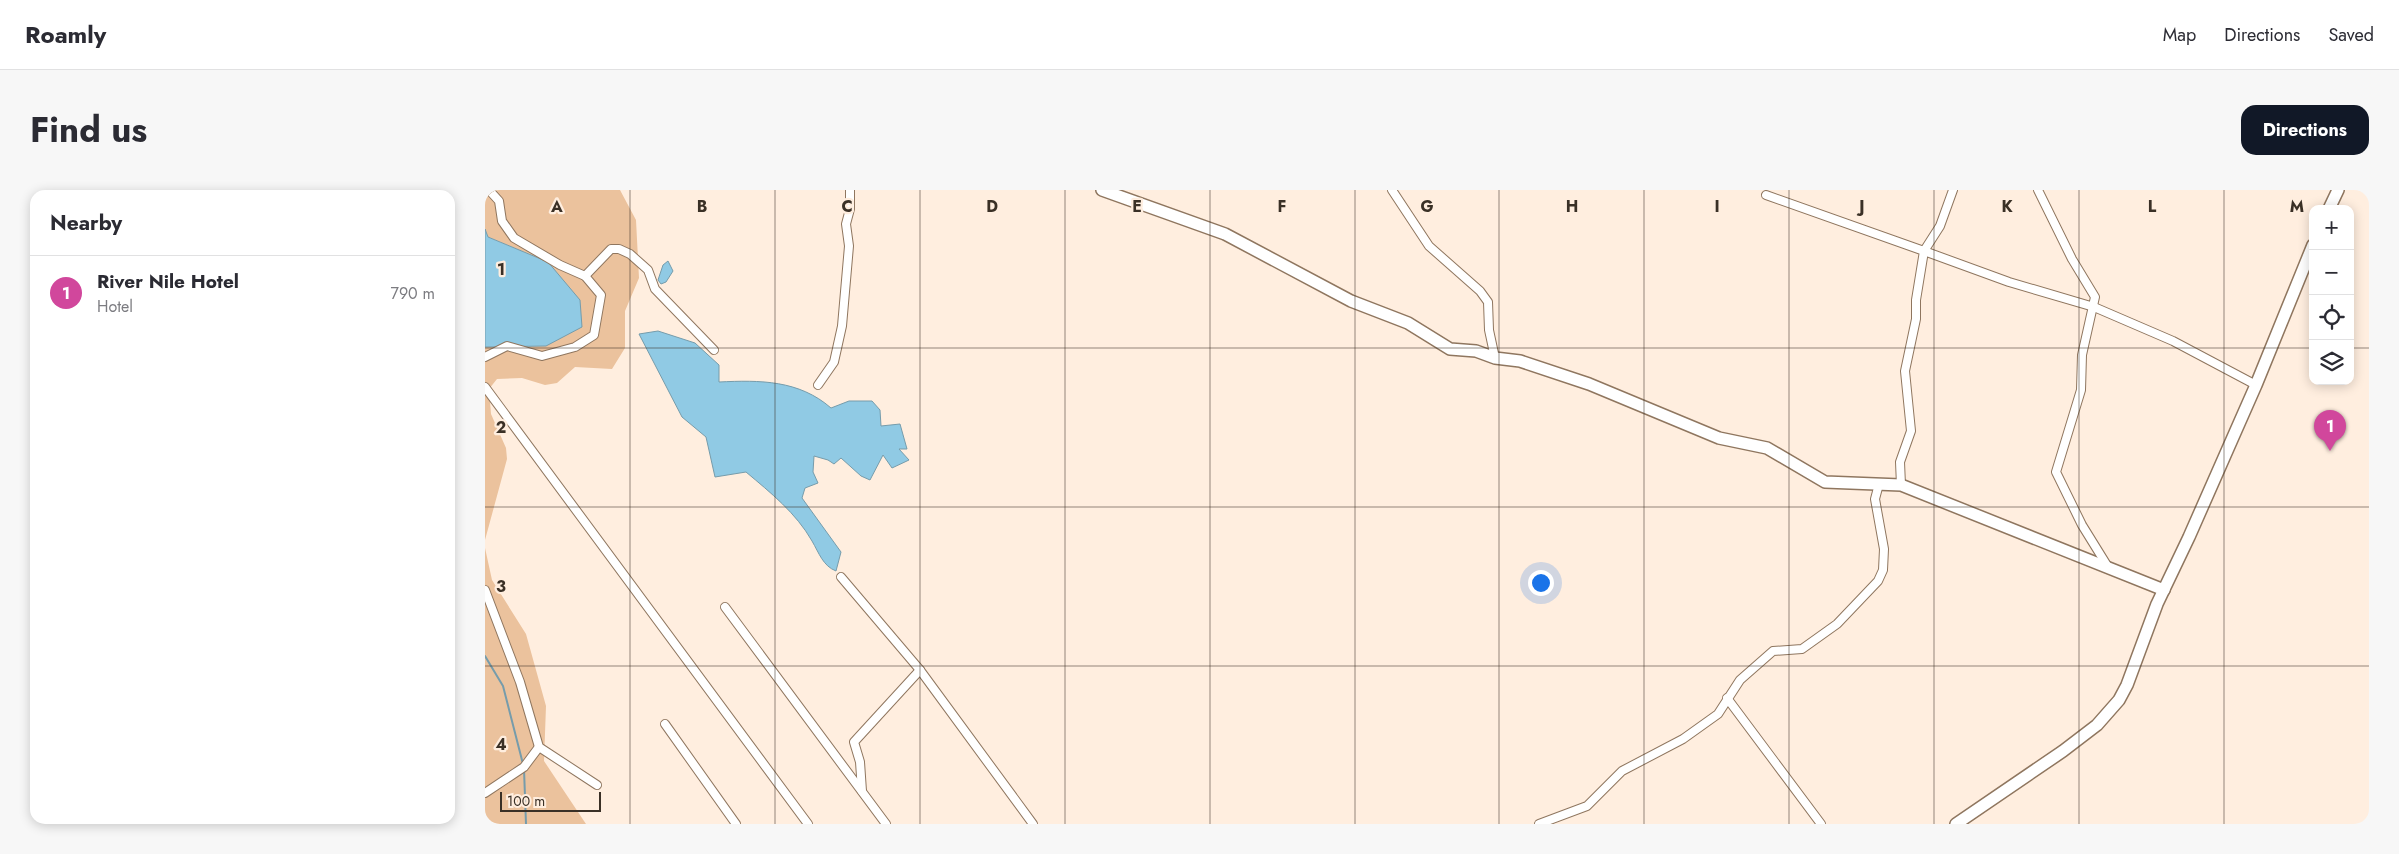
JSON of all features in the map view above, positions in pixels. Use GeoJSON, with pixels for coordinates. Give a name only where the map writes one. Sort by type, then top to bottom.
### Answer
{"type":"FeatureCollection","features":[{"type":"Feature","properties":{"kind":"street"},"geometry":{"type":"LineString","coordinates":[[485,357],[507,346],[542,356],[575,347],[594,335],[601,295],[585,276],[560,265],[514,238],[502,221],[499,201],[489,190]]}},
{"type":"Feature","properties":{"kind":"street"},"geometry":{"type":"LineString","coordinates":[[818,385],[834,362],[842,326],[849,246],[845,224],[850,209],[850,190]]}},
{"type":"Feature","properties":{"kind":"street"},"geometry":{"type":"LineString","coordinates":[[1103,190],[1225,234],[1351,301],[1408,323],[1450,349],[1476,350],[1495,358],[1520,361],[1589,384],[1719,438],[1767,448],[1825,482],[1901,485],[2164,590]]}},
{"type":"Feature","properties":{"kind":"street"},"geometry":{"type":"LineString","coordinates":[[1392,190],[1429,246],[1480,290],[1488,302],[1489,330],[1495,358]]}},
{"type":"Feature","properties":{"kind":"street"},"geometry":{"type":"LineString","coordinates":[[1901,485],[1900,462],[1911,431],[1905,371],[1916,319],[1916,300],[1924,251],[1940,226],[1953,190]]}},
{"type":"Feature","properties":{"kind":"street"},"geometry":{"type":"LineString","coordinates":[[2038,190],[2072,259],[2095,297],[2082,355],[2081,390],[2056,472],[2082,525],[2109,568]]}},
{"type":"Feature","properties":{"kind":"street"},"geometry":{"type":"LineString","coordinates":[[2331,205],[2337,190]]}},
{"type":"Feature","properties":{"kind":"street"},"geometry":{"type":"LineString","coordinates":[[1766,194],[2009,282],[2094,307],[2173,341],[2256,385]]}},
{"type":"Feature","properties":{"kind":"street"},"geometry":{"type":"LineString","coordinates":[[585,276],[611,249],[619,249],[630,254],[648,270],[655,289],[714,350]]}},
{"type":"Feature","properties":{"kind":"street"},"geometry":{"type":"LineString","coordinates":[[1956,824],[2097,726],[2119,700],[2164,590],[2256,385],[2311,250]]}},
{"type":"Feature","properties":{"kind":"street"},"geometry":{"type":"LineString","coordinates":[[485,388],[808,824]]}},
{"type":"Feature","properties":{"kind":"street"},"geometry":{"type":"LineString","coordinates":[[1539,824],[1587,806],[1622,771],[1683,739],[1718,714],[1739,680],[1773,651],[1803,649],[1837,624],[1878,581],[1883,570],[1884,549],[1875,499],[1879,484]]}},
{"type":"Feature","properties":{"kind":"street"},"geometry":{"type":"LineString","coordinates":[[841,577],[920,670],[1033,824]]}},
{"type":"Feature","properties":{"kind":"street"},"geometry":{"type":"LineString","coordinates":[[485,590],[521,682],[539,747],[597,785]]}},
{"type":"Feature","properties":{"kind":"street"},"geometry":{"type":"LineString","coordinates":[[725,607],[887,824]]}},
{"type":"Feature","properties":{"kind":"street"},"geometry":{"type":"LineString","coordinates":[[862,791],[860,762],[854,742],[920,670]]}},
{"type":"Feature","properties":{"kind":"street"},"geometry":{"type":"LineString","coordinates":[[1727,698],[1821,824]]}},
{"type":"Feature","properties":{"kind":"street"},"geometry":{"type":"LineString","coordinates":[[665,724],[736,824]]}},
{"type":"Feature","properties":{"kind":"street"},"geometry":{"type":"LineString","coordinates":[[485,793],[524,767],[539,747]]}},
{"type":"Feature","properties":{"kind":"shaded area"},"geometry":{"type":"Polygon","coordinates":[[[485,190],[620,190],[636,220],[639,278],[625,311],[625,348],[612,369],[575,367],[557,383],[545,385],[522,378],[497,379],[489,389],[491,414],[506,448],[507,459],[485,540],[485,347],[546,346],[548,262],[488,237],[485,229],[485,190]]]}},
{"type":"Feature","properties":{"kind":"shaded area"},"geometry":{"type":"Polygon","coordinates":[[[485,548],[492,580],[526,634],[546,706],[544,761],[586,824],[485,824],[485,548]]]}},
{"type":"Feature","properties":{"kind":"water"},"geometry":{"type":"Polygon","coordinates":[[[485,229],[488,237],[548,262],[580,300],[582,327],[546,346],[485,347],[485,229]]]}},
{"type":"Feature","properties":{"kind":"water"},"geometry":{"type":"Polygon","coordinates":[[[668,261],[673,271],[666,282],[661,284],[658,280],[663,265],[668,261]]]}},
{"type":"Feature","properties":{"kind":"water"},"geometry":{"type":"Polygon","coordinates":[[[658,331],[695,343],[719,365],[719,382],[764,382],[792,387],[819,399],[831,408],[849,401],[872,401],[880,410],[881,426],[900,424],[907,449],[899,449],[909,460],[892,468],[883,455],[870,480],[861,476],[841,458],[834,464],[814,456],[813,472],[818,483],[805,488],[802,498],[841,552],[836,571],[828,566],[806,531],[791,512],[746,472],[715,477],[706,437],[682,417],[639,334],[658,331]]]}},
{"type":"Feature","properties":{"kind":"waterway"},"geometry":{"type":"LineString","coordinates":[[485,656],[503,686],[523,764]]}},
{"type":"Feature","properties":{"kind":"waterway"},"geometry":{"type":"LineString","coordinates":[[524,769],[526,824]]}},
{"type":"Feature","properties":{"kind":"place","name":"River Nile Hotel"},"geometry":{"type":"Point","coordinates":[2330,451]}}]}
